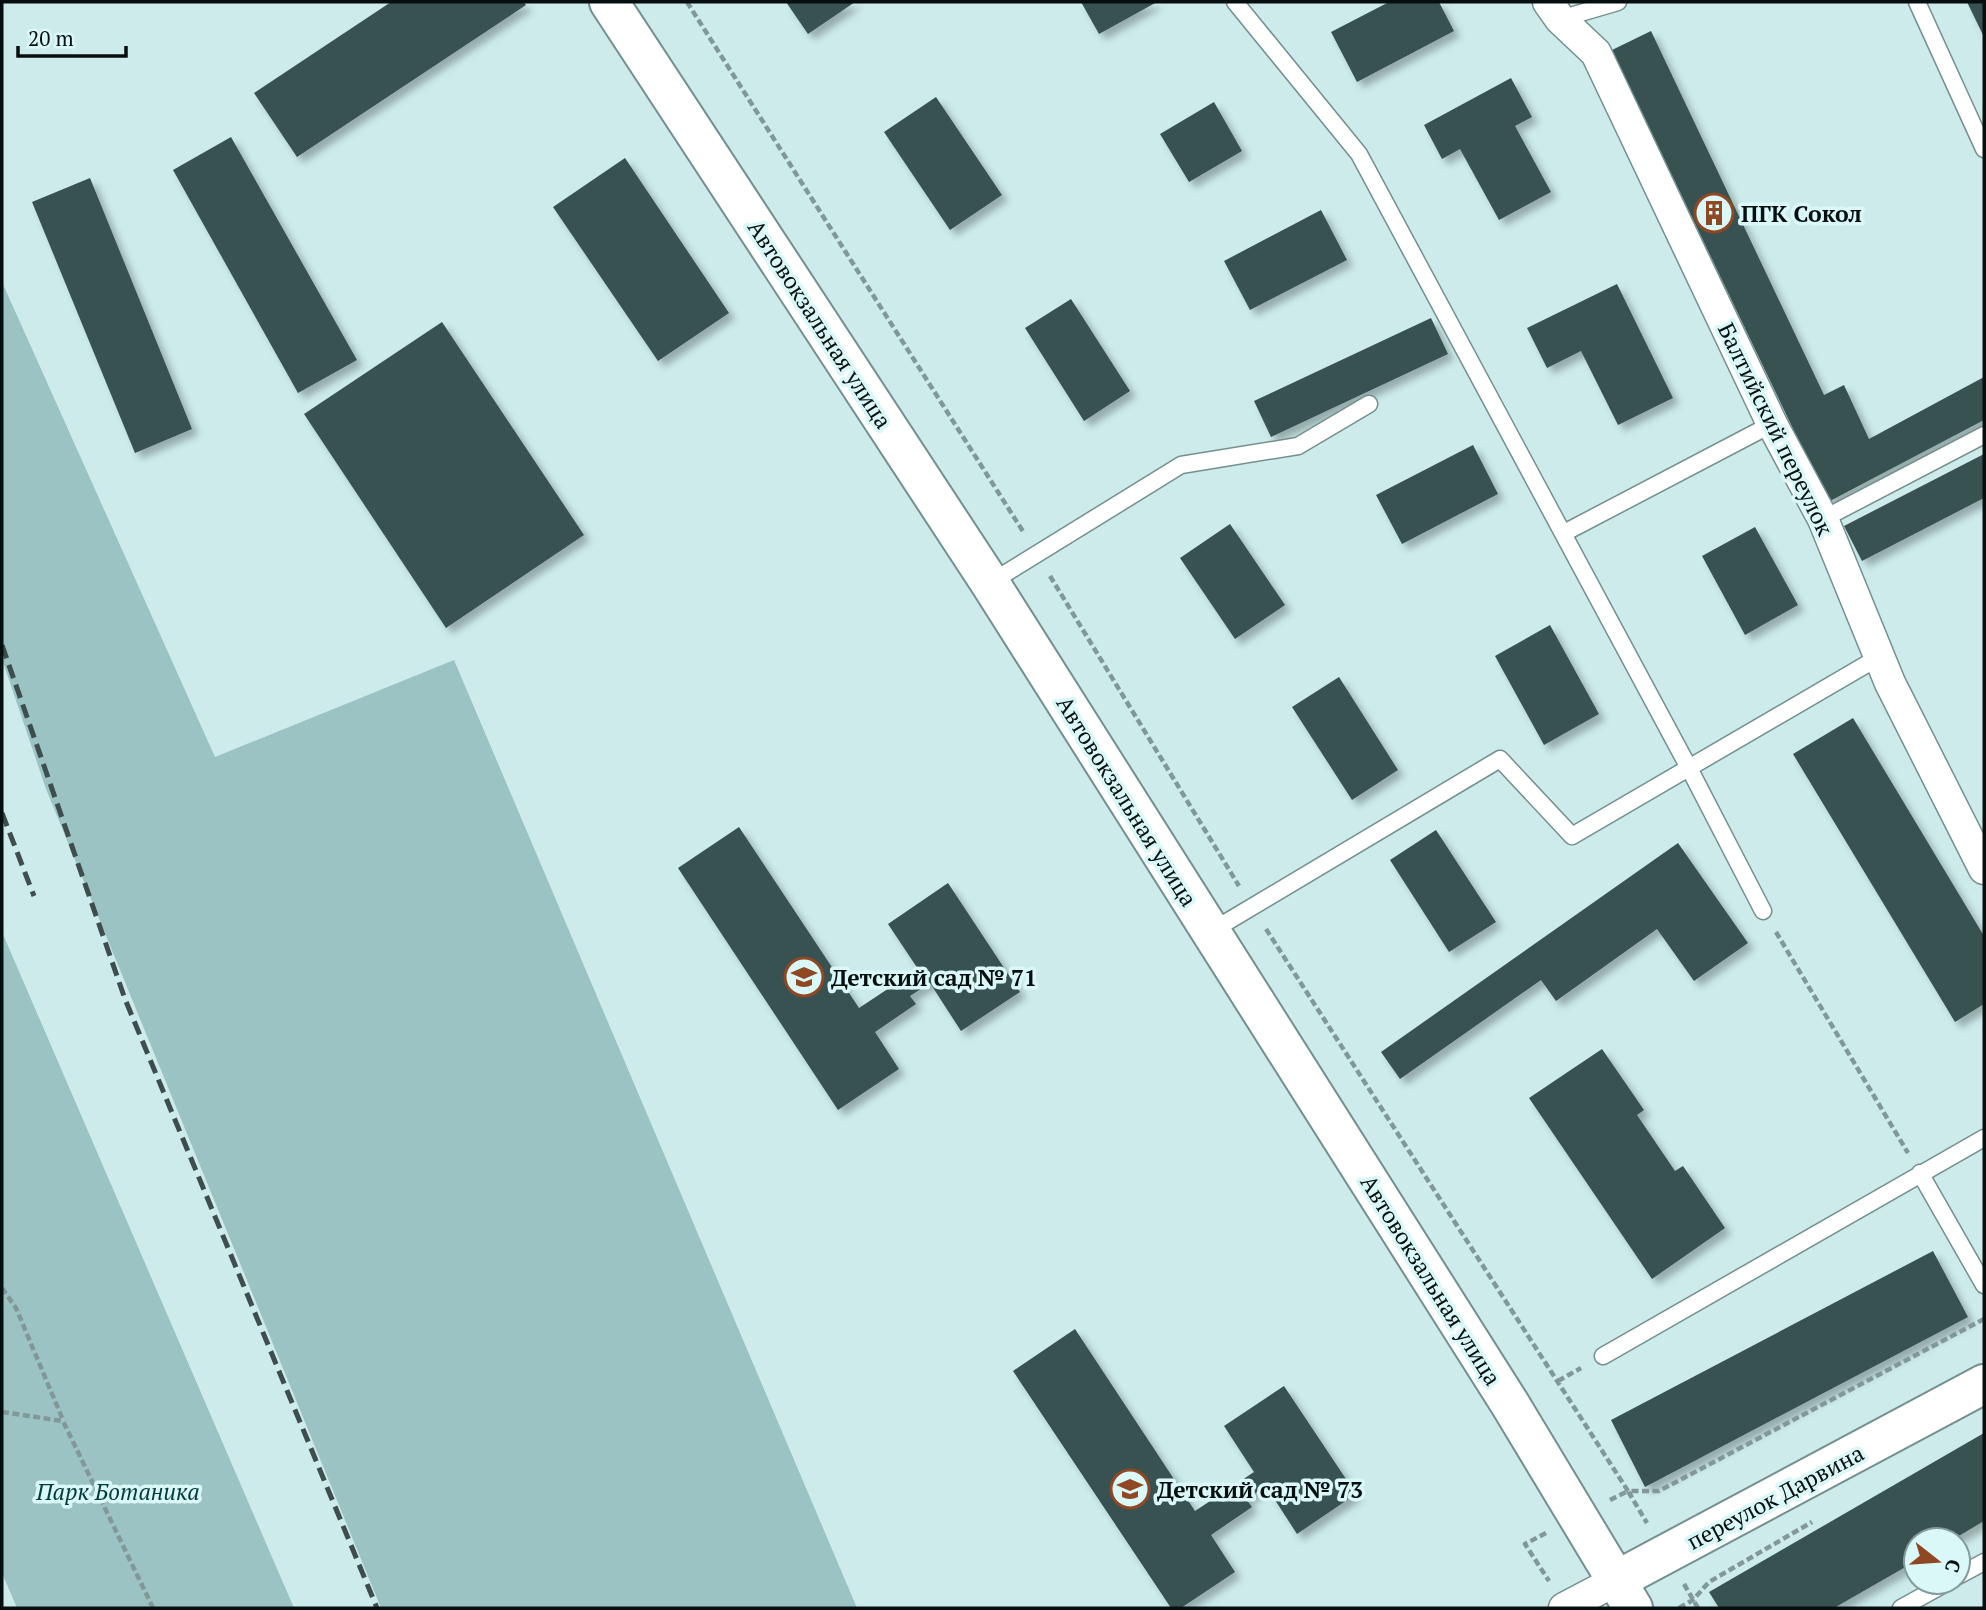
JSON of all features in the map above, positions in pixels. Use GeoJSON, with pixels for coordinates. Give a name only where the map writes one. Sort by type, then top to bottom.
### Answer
{"type":"FeatureCollection","features":[{"type":"Feature","properties":{"kind":"street","name":"Автовокзальная улица"},"geometry":{"type":"LineString","coordinates":[[609,2],[990,583],[1510,1404],[1625,1594]]}},
{"type":"Feature","properties":{"kind":"street","name":"Балтийский переулок"},"geometry":{"type":"LineString","coordinates":[[1554,10],[1596,53],[1772,424],[1823,519],[1890,682],[1984,869]]}},
{"type":"Feature","properties":{"kind":"street","name":"переулок Дарвина"},"geometry":{"type":"LineString","coordinates":[[1564,1608],[1625,1594],[1984,1384]]}},
{"type":"Feature","properties":{"kind":"lane"},"geometry":{"type":"LineString","coordinates":[[1235,2],[1359,154],[1564,533],[1763,911]]}},
{"type":"Feature","properties":{"kind":"lane"},"geometry":{"type":"LineString","coordinates":[[1554,10],[1618,2]]}},
{"type":"Feature","properties":{"kind":"lane"},"geometry":{"type":"LineString","coordinates":[[1917,2],[1984,149]]}},
{"type":"Feature","properties":{"kind":"lane"},"geometry":{"type":"LineString","coordinates":[[990,583],[1181,465],[1298,446],[1368,404]]}},
{"type":"Feature","properties":{"kind":"lane"},"geometry":{"type":"LineString","coordinates":[[1564,533],[1772,424]]}},
{"type":"Feature","properties":{"kind":"lane"},"geometry":{"type":"LineString","coordinates":[[1823,519],[1984,435]]}},
{"type":"Feature","properties":{"kind":"lane"},"geometry":{"type":"LineString","coordinates":[[1210,932],[1500,759],[1572,836],[1880,657]]}},
{"type":"Feature","properties":{"kind":"lane"},"geometry":{"type":"LineString","coordinates":[[1603,1356],[1984,1138]]}},
{"type":"Feature","properties":{"kind":"lane"},"geometry":{"type":"LineString","coordinates":[[1920,1173],[1984,1285]]}},
{"type":"Feature","properties":{"kind":"lane"},"geometry":{"type":"LineString","coordinates":[[1901,1608],[1923,1596]]}},
{"type":"Feature","properties":{"kind":"path"},"geometry":{"type":"LineString","coordinates":[[687,2],[1037,554],[1251,906],[1628,1491],[1659,1491],[1984,1319]]}},
{"type":"Feature","properties":{"kind":"path"},"geometry":{"type":"LineString","coordinates":[[1763,911],[1920,1173]]}},
{"type":"Feature","properties":{"kind":"path"},"geometry":{"type":"LineString","coordinates":[[2,1288],[16,1308],[63,1421],[153,1608]]}},
{"type":"Feature","properties":{"kind":"path"},"geometry":{"type":"LineString","coordinates":[[2,1412],[63,1421]]}},
{"type":"Feature","properties":{"kind":"path"},"geometry":{"type":"LineString","coordinates":[[1679,1608],[1693,1600]]}},
{"type":"Feature","properties":{"kind":"green space"},"geometry":{"type":"Polygon","coordinates":[[[2,282],[215,757],[454,660],[857,1608],[381,1608],[46,789],[2,659],[2,282]]]}},
{"type":"Feature","properties":{"kind":"green space","name":"Парк Ботаника"},"geometry":{"type":"Polygon","coordinates":[[[2,932],[294,1608],[17,1608],[2,1573],[2,932]]]}},
{"type":"Feature","properties":{"kind":"building"},"geometry":{"type":"Polygon","coordinates":[[[391,2],[524,2],[526,5],[297,157],[254,93],[391,2]]]}},
{"type":"Feature","properties":{"kind":"building"},"geometry":{"type":"Polygon","coordinates":[[[786,2],[855,2],[808,34],[786,2]]]}},
{"type":"Feature","properties":{"kind":"building"},"geometry":{"type":"Polygon","coordinates":[[[1081,2],[1157,2],[1099,34],[1081,2]]]}},
{"type":"Feature","properties":{"kind":"building"},"geometry":{"type":"Polygon","coordinates":[[[1389,2],[1439,2],[1454,31],[1357,82],[1331,32],[1389,2]]]}},
{"type":"Feature","properties":{"kind":"building"},"geometry":{"type":"Polygon","coordinates":[[[1967,2],[1984,2],[1984,37],[1967,2]]]}},
{"type":"Feature","properties":{"kind":"building","name":"ПГК Сокол"},"geometry":{"type":"Polygon","coordinates":[[[1651,31],[1824,395],[1844,385],[1869,439],[1984,377],[1984,420],[1828,502],[1612,50],[1651,31]]]}},
{"type":"Feature","properties":{"kind":"building"},"geometry":{"type":"Polygon","coordinates":[[[1511,78],[1532,117],[1515,126],[1551,192],[1499,220],[1460,149],[1442,159],[1424,125],[1511,78]]]}},
{"type":"Feature","properties":{"kind":"building"},"geometry":{"type":"Polygon","coordinates":[[[936,97],[1002,195],[950,230],[884,132],[936,97]]]}},
{"type":"Feature","properties":{"kind":"building"},"geometry":{"type":"Polygon","coordinates":[[[1214,102],[1242,151],[1189,182],[1160,134],[1214,102]]]}},
{"type":"Feature","properties":{"kind":"building"},"geometry":{"type":"Polygon","coordinates":[[[231,137],[357,360],[298,393],[173,170],[231,137]]]}},
{"type":"Feature","properties":{"kind":"building"},"geometry":{"type":"Polygon","coordinates":[[[625,158],[729,313],[658,361],[553,207],[625,158]]]}},
{"type":"Feature","properties":{"kind":"building"},"geometry":{"type":"Polygon","coordinates":[[[90,178],[192,429],[135,453],[32,202],[90,178]]]}},
{"type":"Feature","properties":{"kind":"building"},"geometry":{"type":"Polygon","coordinates":[[[1321,210],[1347,260],[1250,310],[1224,261],[1321,210]]]}},
{"type":"Feature","properties":{"kind":"building"},"geometry":{"type":"Polygon","coordinates":[[[1617,284],[1673,398],[1618,425],[1581,351],[1547,368],[1527,328],[1617,284]]]}},
{"type":"Feature","properties":{"kind":"building"},"geometry":{"type":"Polygon","coordinates":[[[1071,299],[1130,391],[1084,421],[1025,328],[1071,299]]]}},
{"type":"Feature","properties":{"kind":"building"},"geometry":{"type":"Polygon","coordinates":[[[1431,318],[1448,354],[1271,437],[1254,401],[1431,318]]]}},
{"type":"Feature","properties":{"kind":"building"},"geometry":{"type":"Polygon","coordinates":[[[442,322],[584,535],[446,628],[304,414],[442,322]]]}},
{"type":"Feature","properties":{"kind":"building"},"geometry":{"type":"Polygon","coordinates":[[[1473,445],[1498,494],[1402,544],[1376,495],[1473,445]]]}},
{"type":"Feature","properties":{"kind":"building"},"geometry":{"type":"Polygon","coordinates":[[[1984,454],[1984,498],[1862,561],[1844,526],[1984,454]]]}},
{"type":"Feature","properties":{"kind":"building"},"geometry":{"type":"Polygon","coordinates":[[[1230,524],[1285,605],[1235,639],[1180,558],[1230,524]]]}},
{"type":"Feature","properties":{"kind":"building"},"geometry":{"type":"Polygon","coordinates":[[[1755,527],[1798,605],[1745,635],[1702,556],[1755,527]]]}},
{"type":"Feature","properties":{"kind":"building"},"geometry":{"type":"Polygon","coordinates":[[[1550,625],[1599,714],[1544,745],[1495,656],[1550,625]]]}},
{"type":"Feature","properties":{"kind":"building"},"geometry":{"type":"Polygon","coordinates":[[[1339,677],[1398,770],[1352,800],[1292,707],[1339,677]]]}},
{"type":"Feature","properties":{"kind":"building"},"geometry":{"type":"Polygon","coordinates":[[[1853,718],[1984,936],[1984,1004],[1955,1022],[1793,754],[1853,718]]]}},
{"type":"Feature","properties":{"kind":"building"},"geometry":{"type":"Polygon","coordinates":[[[739,827],[859,1008],[918,969],[888,924],[948,883],[1020,992],[961,1031],[930,983],[910,996],[916,1004],[875,1032],[899,1069],[838,1110],[678,868],[739,827]]]}},
{"type":"Feature","properties":{"kind":"building"},"geometry":{"type":"Polygon","coordinates":[[[1436,830],[1496,922],[1449,952],[1390,860],[1436,830]]]}},
{"type":"Feature","properties":{"kind":"building"},"geometry":{"type":"Polygon","coordinates":[[[1678,843],[1748,943],[1694,981],[1657,929],[1556,1001],[1541,980],[1400,1079],[1381,1052],[1678,843]]]}},
{"type":"Feature","properties":{"kind":"building"},"geometry":{"type":"Polygon","coordinates":[[[1602,1049],[1644,1110],[1637,1115],[1675,1171],[1683,1166],[1725,1228],[1652,1279],[1529,1098],[1602,1049]]]}},
{"type":"Feature","properties":{"kind":"building"},"geometry":{"type":"Polygon","coordinates":[[[1933,1251],[1968,1317],[1645,1487],[1611,1420],[1933,1251]]]}},
{"type":"Feature","properties":{"kind":"building"},"geometry":{"type":"Polygon","coordinates":[[[1075,1329],[1195,1511],[1254,1472],[1224,1426],[1284,1386],[1356,1494],[1297,1534],[1266,1486],[1246,1499],[1252,1507],[1211,1535],[1235,1572],[1181,1608],[1171,1608],[1013,1371],[1075,1329]]]}},
{"type":"Feature","properties":{"kind":"building"},"geometry":{"type":"Polygon","coordinates":[[[1984,1433],[1984,1521],[1972,1528],[1972,1526],[1902,1526],[1902,1569],[1834,1608],[1719,1608],[1709,1592],[1984,1433]]]}},
{"type":"Feature","properties":{"kind":"railway"},"geometry":{"type":"LineString","coordinates":[[2,645],[125,999],[377,1608]]}},
{"type":"Feature","properties":{"kind":"railway"},"geometry":{"type":"LineString","coordinates":[[2,813],[34,896]]}},
{"type":"Feature","properties":{"kind":"place","name":"ПГК Сокол"},"geometry":{"type":"Point","coordinates":[1714,213]}},
{"type":"Feature","properties":{"kind":"place","name":"Детский сад № 71"},"geometry":{"type":"Point","coordinates":[804,977]}},
{"type":"Feature","properties":{"kind":"place","name":"Детский сад № 73"},"geometry":{"type":"Point","coordinates":[1130,1489]}}]}
